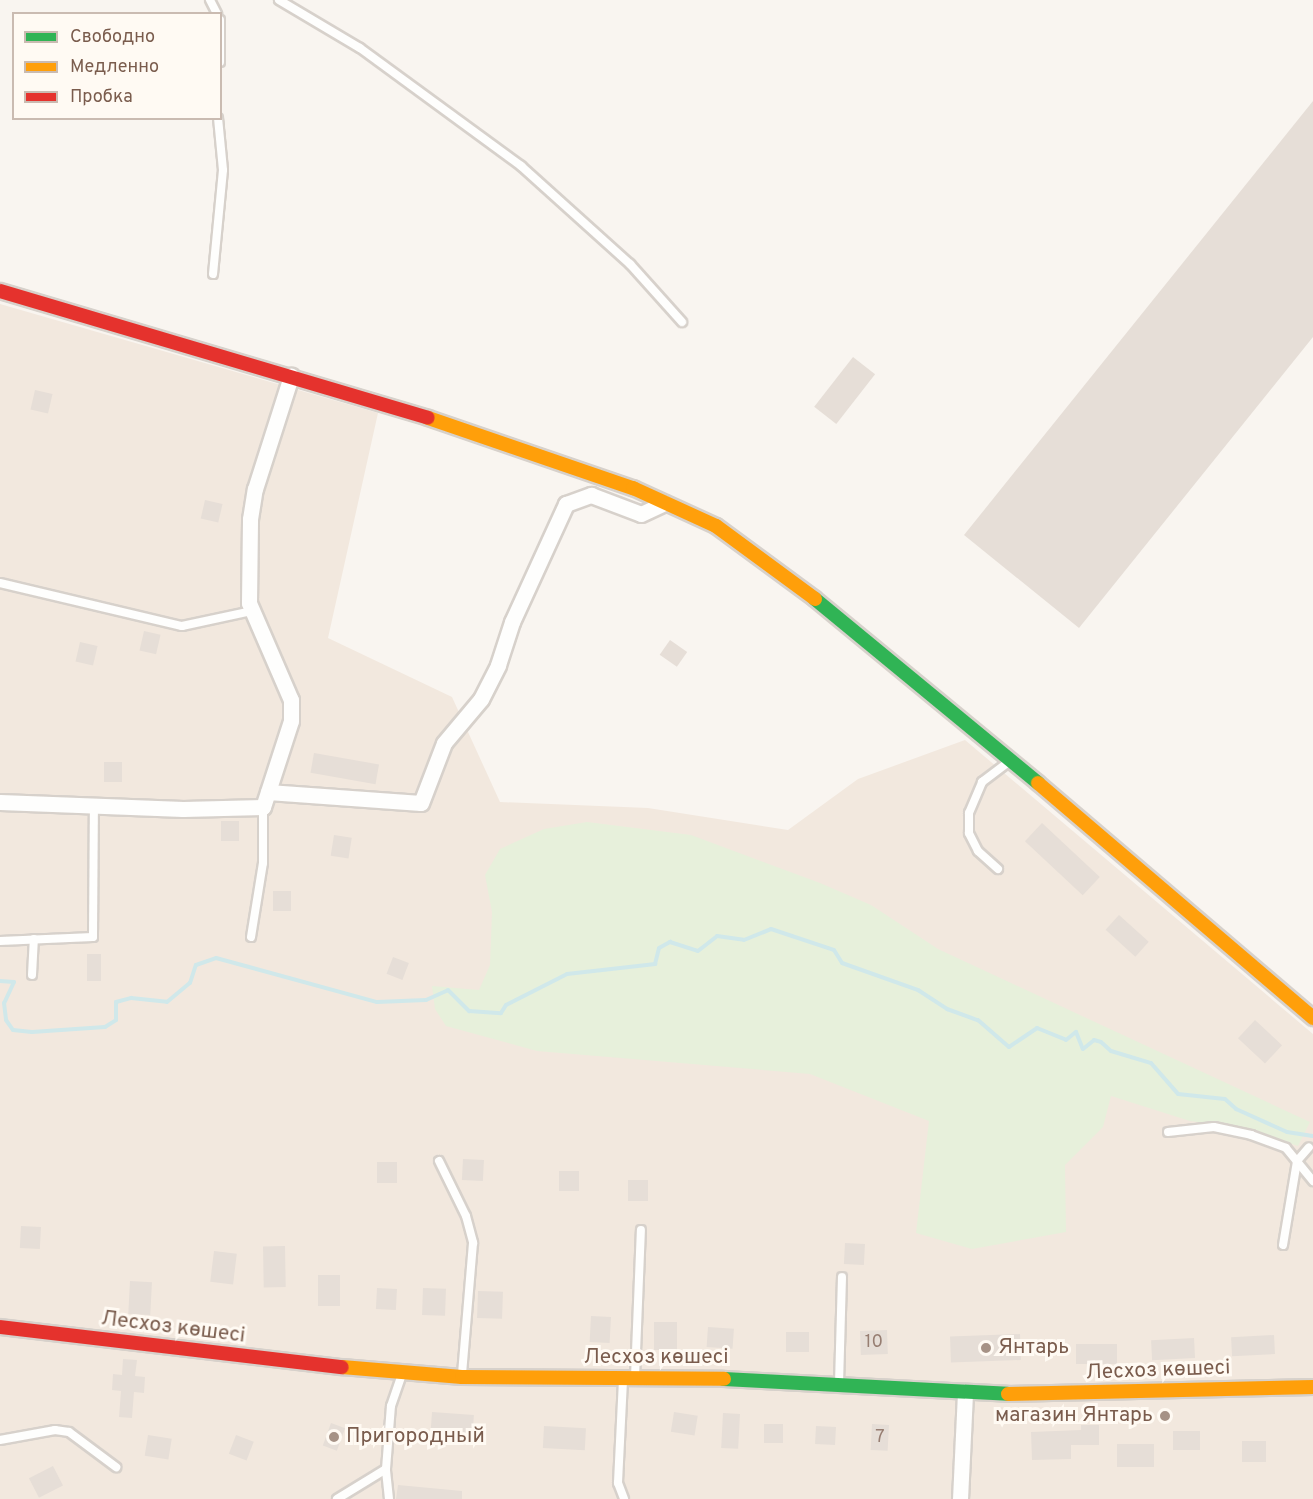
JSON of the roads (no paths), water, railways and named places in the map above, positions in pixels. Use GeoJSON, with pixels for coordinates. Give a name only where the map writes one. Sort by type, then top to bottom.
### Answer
{"type":"FeatureCollection","features":[{"type":"Feature","properties":{"kind":"street"},"geometry":{"type":"LineString","coordinates":[[0,291],[291,376],[548,458],[665,503],[716,526],[792,580],[1013,759],[1313,1018]]}},
{"type":"Feature","properties":{"kind":"street"},"geometry":{"type":"LineString","coordinates":[[265,799],[291,721],[291,700],[276,655],[252,611],[248,563],[255,489],[291,376]]}},
{"type":"Feature","properties":{"kind":"street"},"geometry":{"type":"LineString","coordinates":[[0,802],[94,808],[265,799],[421,803],[444,743],[481,699],[498,665],[512,622],[566,504],[591,495],[641,514],[665,503]]}},
{"type":"Feature","properties":{"kind":"street","name":"Лесхоз көшесі"},"geometry":{"type":"LineString","coordinates":[[0,1327],[402,1373],[462,1377],[839,1385],[1036,1395],[1313,1387]]}},
{"type":"Feature","properties":{"kind":"street"},"geometry":{"type":"LineString","coordinates":[[960,1499],[965,1392]]}},
{"type":"Feature","properties":{"kind":"lane"},"geometry":{"type":"LineString","coordinates":[[279,0],[360,48],[521,166],[630,264],[681,322]]}},
{"type":"Feature","properties":{"kind":"lane"},"geometry":{"type":"LineString","coordinates":[[213,274],[223,170],[218,120]]}},
{"type":"Feature","properties":{"kind":"lane"},"geometry":{"type":"LineString","coordinates":[[0,583],[182,626],[252,611]]}},
{"type":"Feature","properties":{"kind":"lane"},"geometry":{"type":"LineString","coordinates":[[998,869],[978,851],[969,833],[969,813],[982,782],[1013,759]]}},
{"type":"Feature","properties":{"kind":"lane"},"geometry":{"type":"LineString","coordinates":[[251,937],[263,863],[265,799]]}},
{"type":"Feature","properties":{"kind":"lane"},"geometry":{"type":"LineString","coordinates":[[0,940],[93,937],[94,808]]}},
{"type":"Feature","properties":{"kind":"lane"},"geometry":{"type":"LineString","coordinates":[[32,975],[34,939]]}},
{"type":"Feature","properties":{"kind":"lane"},"geometry":{"type":"LineString","coordinates":[[1168,1131],[1227,1128],[1286,1148],[1313,1181]]}},
{"type":"Feature","properties":{"kind":"lane"},"geometry":{"type":"LineString","coordinates":[[1283,1245],[1297,1161],[1309,1147]]}},
{"type":"Feature","properties":{"kind":"lane"},"geometry":{"type":"LineString","coordinates":[[439,1161],[466,1216],[473,1243],[462,1377]]}},
{"type":"Feature","properties":{"kind":"lane"},"geometry":{"type":"LineString","coordinates":[[624,1499],[618,1483],[641,1230]]}},
{"type":"Feature","properties":{"kind":"lane"},"geometry":{"type":"LineString","coordinates":[[839,1385],[842,1278]]}},
{"type":"Feature","properties":{"kind":"lane"},"geometry":{"type":"LineString","coordinates":[[389,1499],[386,1469],[391,1406],[402,1373]]}},
{"type":"Feature","properties":{"kind":"lane"},"geometry":{"type":"LineString","coordinates":[[0,1440],[55,1430],[69,1432],[116,1467]]}},
{"type":"Feature","properties":{"kind":"lane"},"geometry":{"type":"LineString","coordinates":[[337,1499],[386,1469]]}},
{"type":"Feature","properties":{"kind":"waterway"},"geometry":{"type":"LineString","coordinates":[[0,981],[14,982],[4,1003],[6,1020],[13,1030],[32,1032],[105,1027],[116,1020],[116,1002],[131,998],[167,1002],[190,983],[196,965],[216,958],[377,1002],[426,1000],[448,990],[469,1011],[501,1013],[506,1005],[567,974],[655,964],[659,948],[670,942],[698,951],[717,936],[744,940],[771,929],[834,950],[842,963],[918,990],[947,1009],[978,1020],[1009,1047],[1037,1028],[1066,1040],[1076,1032],[1083,1049],[1094,1040],[1101,1042],[1111,1051],[1151,1063],[1178,1094],[1225,1099],[1236,1109],[1287,1132],[1313,1136]]}},
{"type":"Feature","properties":{"kind":"place","name":"Янтарь"},"geometry":{"type":"Point","coordinates":[986,1348]}},
{"type":"Feature","properties":{"kind":"place","name":"магазин Янтарь"},"geometry":{"type":"Point","coordinates":[1165,1416]}},
{"type":"Feature","properties":{"kind":"place","name":"Пригородный"},"geometry":{"type":"Point","coordinates":[334,1437]}}]}
